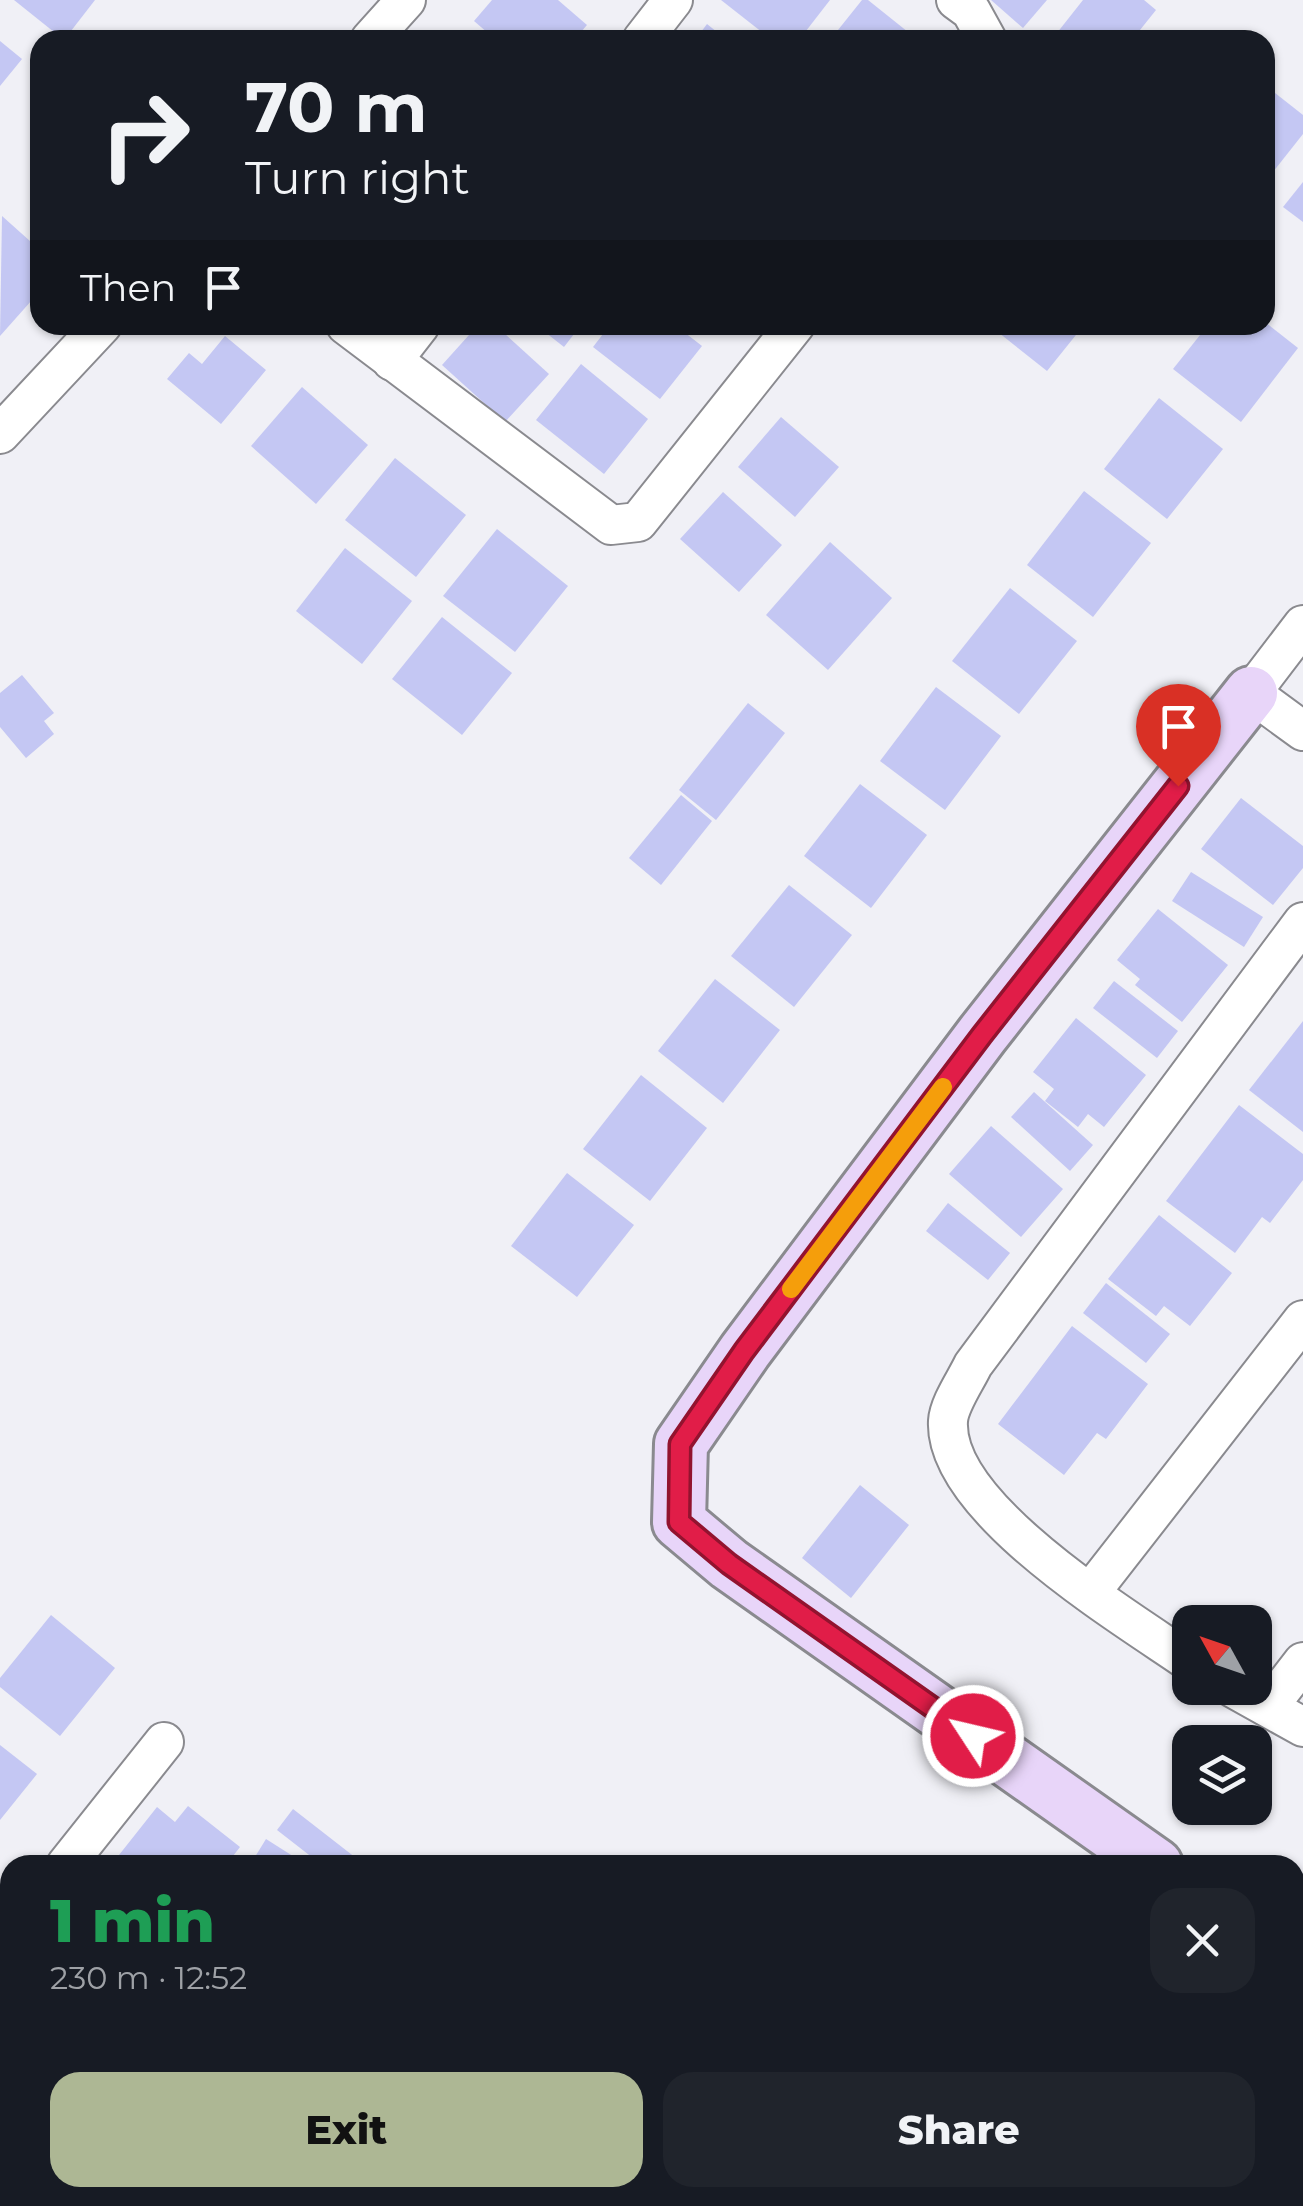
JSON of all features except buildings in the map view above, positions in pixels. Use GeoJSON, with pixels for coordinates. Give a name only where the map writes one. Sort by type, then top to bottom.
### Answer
{"type":"FeatureCollection","features":[{"type":"Feature","properties":{"kind":"street"},"geometry":{"type":"LineString","coordinates":[[379,30],[406,0]]}},
{"type":"Feature","properties":{"kind":"street"},"geometry":{"type":"LineString","coordinates":[[650,30],[674,0]]}},
{"type":"Feature","properties":{"kind":"street"},"geometry":{"type":"LineString","coordinates":[[956,0],[971,11],[981,30]]}},
{"type":"Feature","properties":{"kind":"street"},"geometry":{"type":"LineString","coordinates":[[0,434],[93,335]]}},
{"type":"Feature","properties":{"kind":"street"},"geometry":{"type":"LineString","coordinates":[[359,335],[611,525],[638,522],[787,335]]}},
{"type":"Feature","properties":{"kind":"street"},"geometry":{"type":"LineString","coordinates":[[392,361],[412,335]]}},
{"type":"Feature","properties":{"kind":"street"},"geometry":{"type":"LineString","coordinates":[[1142,1855],[729,1564],[679,1522],[680,1444],[744,1351],[970,1050],[1303,625]]}},
{"type":"Feature","properties":{"kind":"street"},"geometry":{"type":"LineString","coordinates":[[1251,693],[1303,730]]}},
{"type":"Feature","properties":{"kind":"street"},"geometry":{"type":"LineString","coordinates":[[1172,1650],[1090,1593],[1007,1526],[959,1468],[948,1420],[973,1365],[1303,922]]}},
{"type":"Feature","properties":{"kind":"street"},"geometry":{"type":"LineString","coordinates":[[1090,1593],[1303,1320]]}},
{"type":"Feature","properties":{"kind":"street"},"geometry":{"type":"LineString","coordinates":[[1268,1707],[1303,1662]]}},
{"type":"Feature","properties":{"kind":"street"},"geometry":{"type":"LineString","coordinates":[[1264,1705],[1303,1726]]}},
{"type":"Feature","properties":{"kind":"street"},"geometry":{"type":"LineString","coordinates":[[74,1855],[164,1742]]}},
{"type":"Feature","properties":{"kind":"slow traffic"},"geometry":{"type":"LineString","coordinates":[[791,1289],[943,1087]]}},
{"type":"Feature","properties":{"kind":"route"},"geometry":{"type":"LineString","coordinates":[[973,1736],[729,1564],[679,1522],[680,1444],[744,1351],[982,1035],[1178,786]]}}]}
